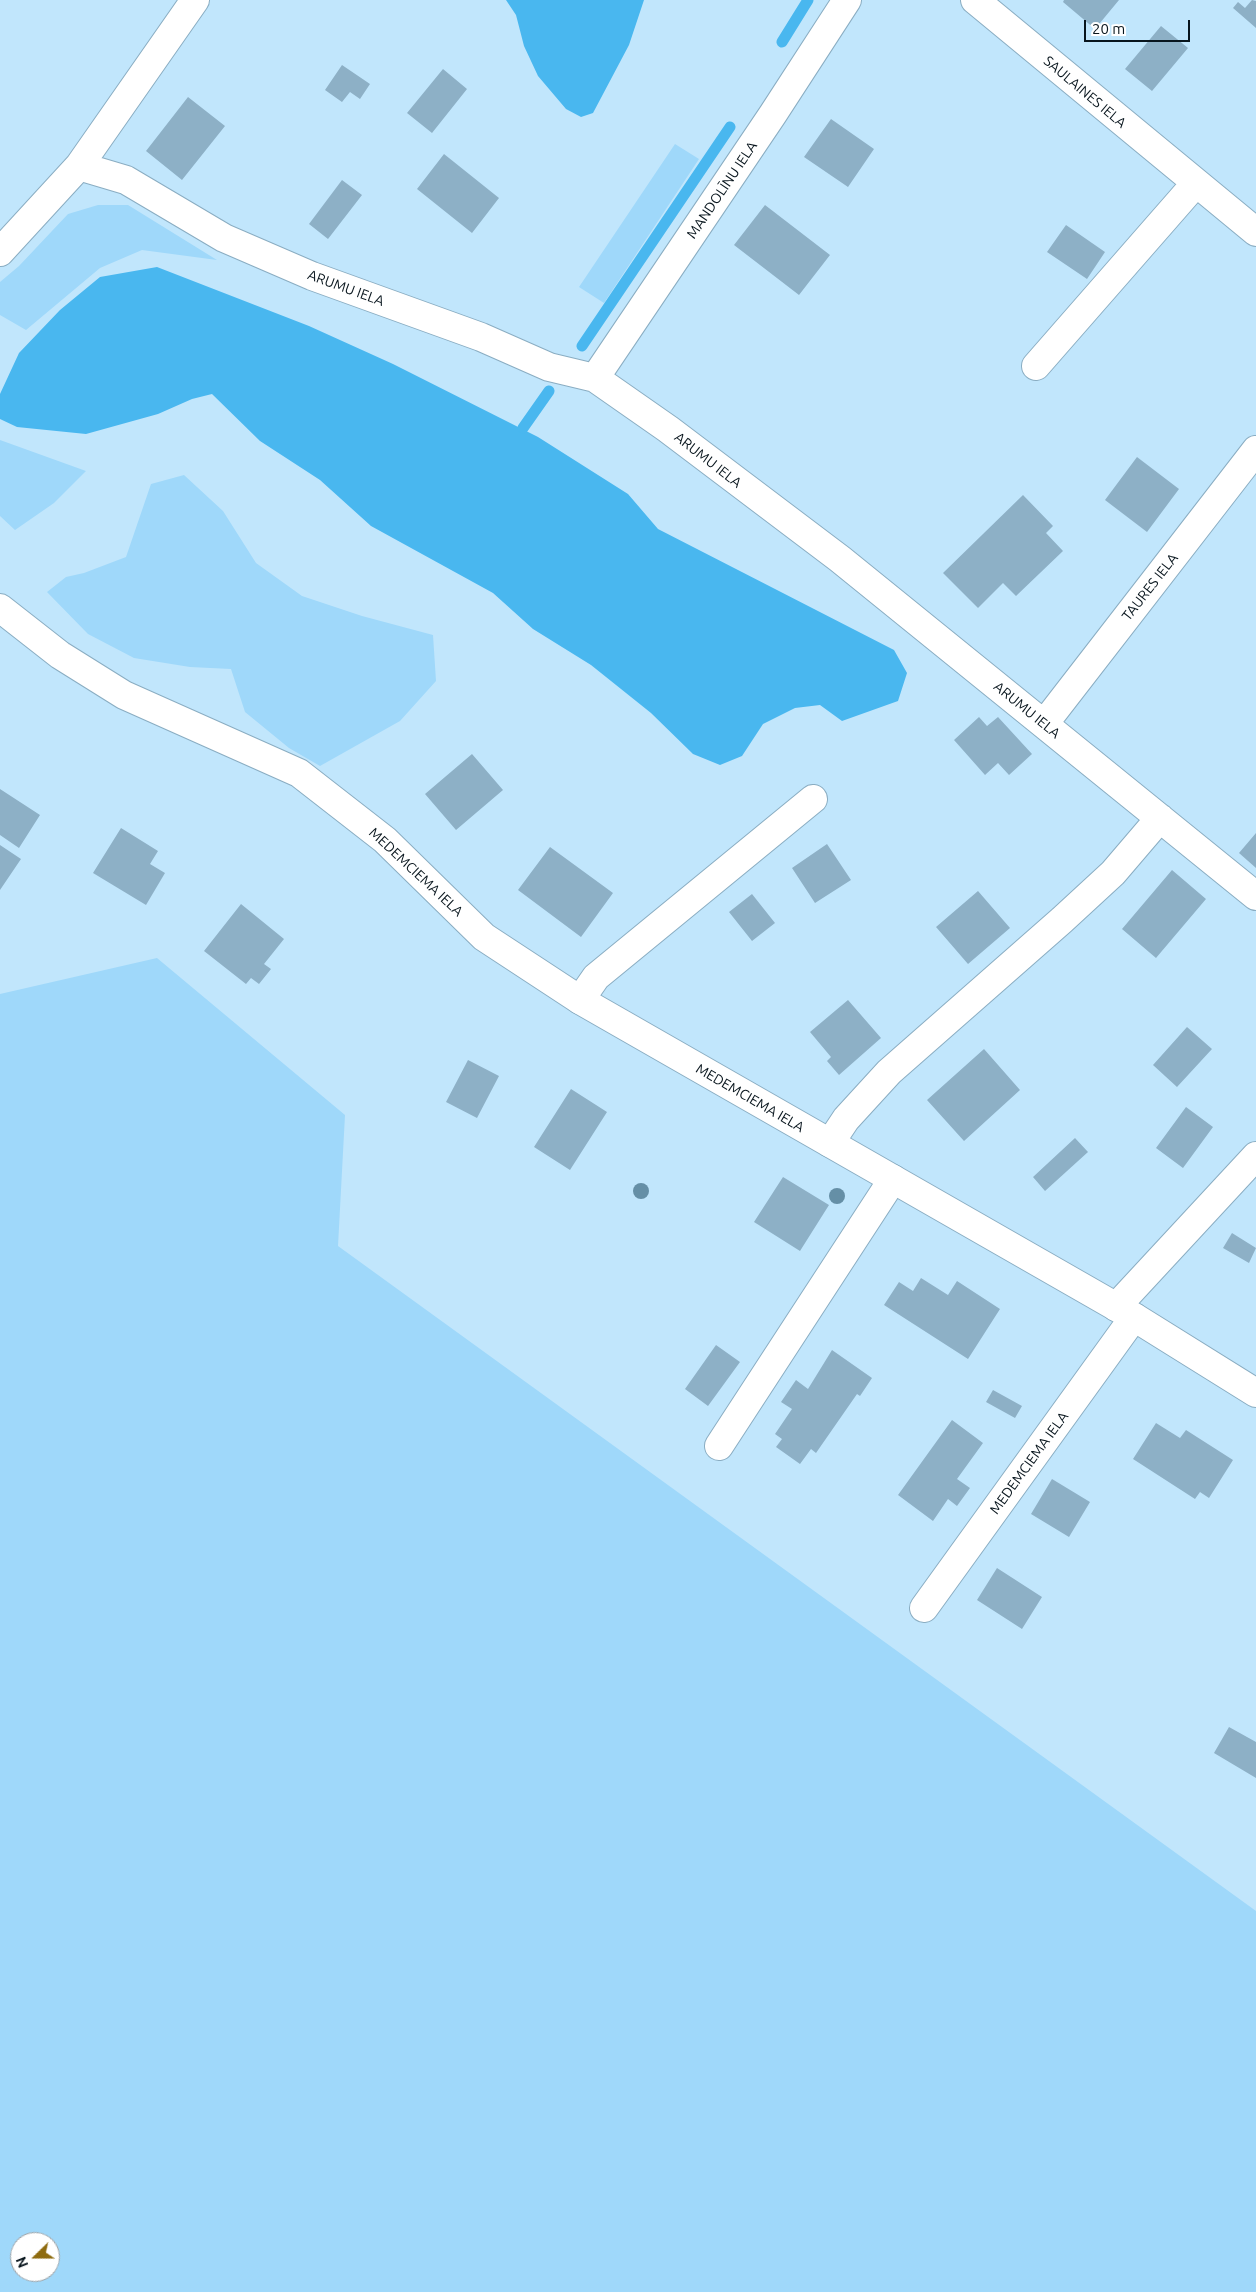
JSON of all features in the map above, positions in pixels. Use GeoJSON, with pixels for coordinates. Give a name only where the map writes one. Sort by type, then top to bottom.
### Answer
{"type":"FeatureCollection","features":[{"type":"Feature","properties":{"kind":"street"},"geometry":{"type":"LineString","coordinates":[[0,252],[79,166],[195,0]]}},
{"type":"Feature","properties":{"kind":"street","name":"MANDOLĪNU IELA"},"geometry":{"type":"LineString","coordinates":[[595,378],[773,114],[847,0]]}},
{"type":"Feature","properties":{"kind":"street","name":"SAULAINES IELA"},"geometry":{"type":"LineString","coordinates":[[975,0],[1256,232]]}},
{"type":"Feature","properties":{"kind":"street","name":"ARUMU IELA"},"geometry":{"type":"LineString","coordinates":[[79,166],[126,180],[224,238],[312,276],[481,337],[548,367],[595,378],[668,429],[840,559],[1256,896]]}},
{"type":"Feature","properties":{"kind":"street"},"geometry":{"type":"LineString","coordinates":[[1036,366],[1196,183]]}},
{"type":"Feature","properties":{"kind":"street","name":"TAURES IELA"},"geometry":{"type":"LineString","coordinates":[[1044,724],[1256,450]]}},
{"type":"Feature","properties":{"kind":"street","name":"MEDEMCIEMA IELA"},"geometry":{"type":"LineString","coordinates":[[0,608],[60,655],[124,695],[299,773],[385,840],[484,937],[580,1000],[1125,1312],[1256,1393]]}},
{"type":"Feature","properties":{"kind":"street"},"geometry":{"type":"LineString","coordinates":[[580,1000],[596,977],[813,799]]}},
{"type":"Feature","properties":{"kind":"street"},"geometry":{"type":"LineString","coordinates":[[830,1144],[846,1119],[889,1072],[1077,906],[1113,872],[1160,818]]}},
{"type":"Feature","properties":{"kind":"street","name":"MEDEMCIEMA IELA"},"geometry":{"type":"LineString","coordinates":[[924,1608],[1125,1312],[1256,1156]]}},
{"type":"Feature","properties":{"kind":"street"},"geometry":{"type":"LineString","coordinates":[[719,1446],[893,1179]]}},
{"type":"Feature","properties":{"kind":"shaded area"},"geometry":{"type":"Polygon","coordinates":[[[506,0],[644,0],[629,45],[593,113],[581,117],[566,109],[538,76],[524,46],[516,15],[506,0]]]}},
{"type":"Feature","properties":{"kind":"shaded area"},"geometry":{"type":"Polygon","coordinates":[[[675,144],[699,159],[604,303],[579,287],[675,144]]]}},
{"type":"Feature","properties":{"kind":"shaded area"},"geometry":{"type":"Polygon","coordinates":[[[98,205],[128,205],[217,260],[142,250],[100,268],[26,330],[0,315],[0,282],[19,266],[68,214],[98,205]]]}},
{"type":"Feature","properties":{"kind":"shaded area"},"geometry":{"type":"Polygon","coordinates":[[[157,267],[309,326],[393,364],[538,437],[628,494],[658,529],[894,650],[907,673],[898,701],[842,721],[820,705],[795,708],[763,724],[742,756],[720,765],[693,754],[651,713],[591,665],[533,629],[493,593],[371,526],[320,480],[260,441],[212,394],[192,399],[158,414],[86,434],[17,427],[0,419],[0,394],[19,353],[60,310],[100,277],[157,267]]]}},
{"type":"Feature","properties":{"kind":"shaded area"},"geometry":{"type":"Polygon","coordinates":[[[0,440],[86,471],[54,503],[15,530],[0,516],[0,440]]]}},
{"type":"Feature","properties":{"kind":"shaded area"},"geometry":{"type":"Polygon","coordinates":[[[184,475],[223,511],[256,563],[302,596],[362,616],[433,635],[436,681],[400,721],[320,766],[289,748],[245,712],[231,669],[190,667],[134,658],[88,634],[47,592],[66,577],[84,573],[126,557],[151,484],[184,475]]]}},
{"type":"Feature","properties":{"kind":"shaded area"},"geometry":{"type":"Polygon","coordinates":[[[157,958],[345,1115],[338,1246],[1256,1911],[1256,2292],[0,2292],[0,994],[157,958]]]}},
{"type":"Feature","properties":{"kind":"building"},"geometry":{"type":"Polygon","coordinates":[[[1064,0],[1119,0],[1095,29],[1063,2],[1064,0]]]}},
{"type":"Feature","properties":{"kind":"building"},"geometry":{"type":"Polygon","coordinates":[[[1252,0],[1256,1],[1256,28],[1233,8],[1238,2],[1245,8],[1252,0]]]}},
{"type":"Feature","properties":{"kind":"building"},"geometry":{"type":"Polygon","coordinates":[[[1161,26],[1188,48],[1152,91],[1125,69],[1161,26]]]}},
{"type":"Feature","properties":{"kind":"building"},"geometry":{"type":"Polygon","coordinates":[[[342,65],[370,84],[360,99],[350,92],[342,102],[325,90],[342,65]]]}},
{"type":"Feature","properties":{"kind":"building"},"geometry":{"type":"Polygon","coordinates":[[[443,69],[467,89],[432,133],[407,113],[443,69]]]}},
{"type":"Feature","properties":{"kind":"building"},"geometry":{"type":"Polygon","coordinates":[[[188,97],[225,126],[182,180],[146,151],[188,97]]]}},
{"type":"Feature","properties":{"kind":"building"},"geometry":{"type":"Polygon","coordinates":[[[831,119],[874,149],[848,187],[804,157],[831,119]]]}},
{"type":"Feature","properties":{"kind":"building"},"geometry":{"type":"Polygon","coordinates":[[[444,154],[499,198],[472,233],[417,189],[444,154]]]}},
{"type":"Feature","properties":{"kind":"building"},"geometry":{"type":"Polygon","coordinates":[[[342,180],[362,195],[328,239],[309,224],[342,180]]]}},
{"type":"Feature","properties":{"kind":"building"},"geometry":{"type":"Polygon","coordinates":[[[765,205],[830,255],[799,295],[734,245],[765,205]]]}},
{"type":"Feature","properties":{"kind":"building"},"geometry":{"type":"Polygon","coordinates":[[[1066,225],[1105,252],[1087,279],[1047,252],[1066,225]]]}},
{"type":"Feature","properties":{"kind":"building"},"geometry":{"type":"Polygon","coordinates":[[[1137,457],[1179,489],[1147,532],[1105,500],[1137,457]]]}},
{"type":"Feature","properties":{"kind":"building"},"geometry":{"type":"Polygon","coordinates":[[[1023,495],[1053,526],[1046,533],[1063,551],[1016,596],[1003,583],[978,608],[943,573],[1023,495]]]}},
{"type":"Feature","properties":{"kind":"building"},"geometry":{"type":"Polygon","coordinates":[[[979,717],[987,726],[998,717],[1032,754],[1009,775],[998,763],[985,775],[954,740],[979,717]]]}},
{"type":"Feature","properties":{"kind":"building"},"geometry":{"type":"Polygon","coordinates":[[[472,754],[503,790],[456,830],[425,794],[472,754]]]}},
{"type":"Feature","properties":{"kind":"building"},"geometry":{"type":"Polygon","coordinates":[[[0,789],[40,815],[19,848],[0,835],[0,789]]]}},
{"type":"Feature","properties":{"kind":"building"},"geometry":{"type":"Polygon","coordinates":[[[121,828],[158,851],[150,864],[165,873],[146,905],[93,873],[121,828]]]}},
{"type":"Feature","properties":{"kind":"building"},"geometry":{"type":"Polygon","coordinates":[[[1256,833],[1256,868],[1239,853],[1256,833]]]}},
{"type":"Feature","properties":{"kind":"building"},"geometry":{"type":"Polygon","coordinates":[[[827,844],[851,880],[815,903],[792,868],[827,844]]]}},
{"type":"Feature","properties":{"kind":"building"},"geometry":{"type":"Polygon","coordinates":[[[0,845],[21,859],[0,890],[0,845]]]}},
{"type":"Feature","properties":{"kind":"building"},"geometry":{"type":"Polygon","coordinates":[[[550,847],[613,893],[581,937],[518,890],[550,847]]]}},
{"type":"Feature","properties":{"kind":"building"},"geometry":{"type":"Polygon","coordinates":[[[1172,870],[1206,899],[1156,958],[1122,929],[1172,870]]]}},
{"type":"Feature","properties":{"kind":"building"},"geometry":{"type":"Polygon","coordinates":[[[978,891],[1010,928],[968,964],[936,927],[978,891]]]}},
{"type":"Feature","properties":{"kind":"building"},"geometry":{"type":"Polygon","coordinates":[[[752,894],[775,923],[752,941],[729,912],[752,894]]]}},
{"type":"Feature","properties":{"kind":"building"},"geometry":{"type":"Polygon","coordinates":[[[241,904],[284,939],[264,964],[271,969],[259,984],[251,978],[246,984],[204,951],[241,904]]]}},
{"type":"Feature","properties":{"kind":"building"},"geometry":{"type":"Polygon","coordinates":[[[848,1000],[881,1038],[839,1075],[827,1061],[831,1057],[810,1032],[848,1000]]]}},
{"type":"Feature","properties":{"kind":"building"},"geometry":{"type":"Polygon","coordinates":[[[1187,1027],[1212,1049],[1177,1087],[1153,1065],[1187,1027]]]}},
{"type":"Feature","properties":{"kind":"building"},"geometry":{"type":"Polygon","coordinates":[[[984,1049],[1020,1090],[964,1141],[927,1100],[984,1049]]]}},
{"type":"Feature","properties":{"kind":"building"},"geometry":{"type":"Polygon","coordinates":[[[468,1060],[499,1076],[477,1118],[446,1102],[468,1060]]]}},
{"type":"Feature","properties":{"kind":"building"},"geometry":{"type":"Polygon","coordinates":[[[571,1089],[607,1112],[570,1170],[534,1147],[571,1089]]]}},
{"type":"Feature","properties":{"kind":"building"},"geometry":{"type":"Polygon","coordinates":[[[1186,1107],[1213,1127],[1183,1168],[1156,1148],[1186,1107]]]}},
{"type":"Feature","properties":{"kind":"building"},"geometry":{"type":"Polygon","coordinates":[[[1075,1138],[1088,1152],[1045,1191],[1033,1177],[1075,1138]]]}},
{"type":"Feature","properties":{"kind":"building"},"geometry":{"type":"Polygon","coordinates":[[[783,1177],[829,1205],[800,1251],[754,1222],[783,1177]]]}},
{"type":"Feature","properties":{"kind":"building"},"geometry":{"type":"Polygon","coordinates":[[[1232,1233],[1256,1248],[1249,1263],[1223,1248],[1232,1233]]]}},
{"type":"Feature","properties":{"kind":"building"},"geometry":{"type":"Polygon","coordinates":[[[921,1278],[948,1295],[957,1281],[1000,1309],[968,1359],[884,1305],[899,1282],[913,1291],[921,1278]]]}},
{"type":"Feature","properties":{"kind":"building"},"geometry":{"type":"Polygon","coordinates":[[[716,1345],[740,1362],[708,1406],[685,1389],[716,1345]]]}},
{"type":"Feature","properties":{"kind":"building"},"geometry":{"type":"Polygon","coordinates":[[[832,1350],[872,1378],[860,1396],[857,1394],[816,1453],[811,1449],[800,1464],[776,1447],[782,1439],[775,1434],[792,1409],[781,1402],[796,1380],[808,1389],[832,1350]]]}},
{"type":"Feature","properties":{"kind":"building"},"geometry":{"type":"Polygon","coordinates":[[[993,1390],[1022,1406],[1015,1418],[986,1402],[993,1390]]]}},
{"type":"Feature","properties":{"kind":"building"},"geometry":{"type":"Polygon","coordinates":[[[952,1420],[983,1443],[957,1479],[970,1488],[957,1506],[948,1499],[933,1521],[898,1495],[952,1420]]]}},
{"type":"Feature","properties":{"kind":"building"},"geometry":{"type":"Polygon","coordinates":[[[1156,1423],[1180,1438],[1186,1430],[1233,1460],[1209,1498],[1200,1492],[1195,1499],[1133,1459],[1156,1423]]]}},
{"type":"Feature","properties":{"kind":"building"},"geometry":{"type":"Polygon","coordinates":[[[1052,1479],[1090,1502],[1069,1537],[1031,1514],[1052,1479]]]}},
{"type":"Feature","properties":{"kind":"building"},"geometry":{"type":"Polygon","coordinates":[[[997,1568],[1042,1597],[1022,1629],[977,1600],[997,1568]]]}},
{"type":"Feature","properties":{"kind":"building"},"geometry":{"type":"Polygon","coordinates":[[[1229,1727],[1256,1742],[1256,1778],[1214,1753],[1229,1727]]]}},
{"type":"Feature","properties":{"kind":"waterway"},"geometry":{"type":"LineString","coordinates":[[782,42],[808,0]]}},
{"type":"Feature","properties":{"kind":"waterway"},"geometry":{"type":"LineString","coordinates":[[582,346],[730,127]]}},
{"type":"Feature","properties":{"kind":"waterway"},"geometry":{"type":"LineString","coordinates":[[523,428],[549,391]]}}]}
